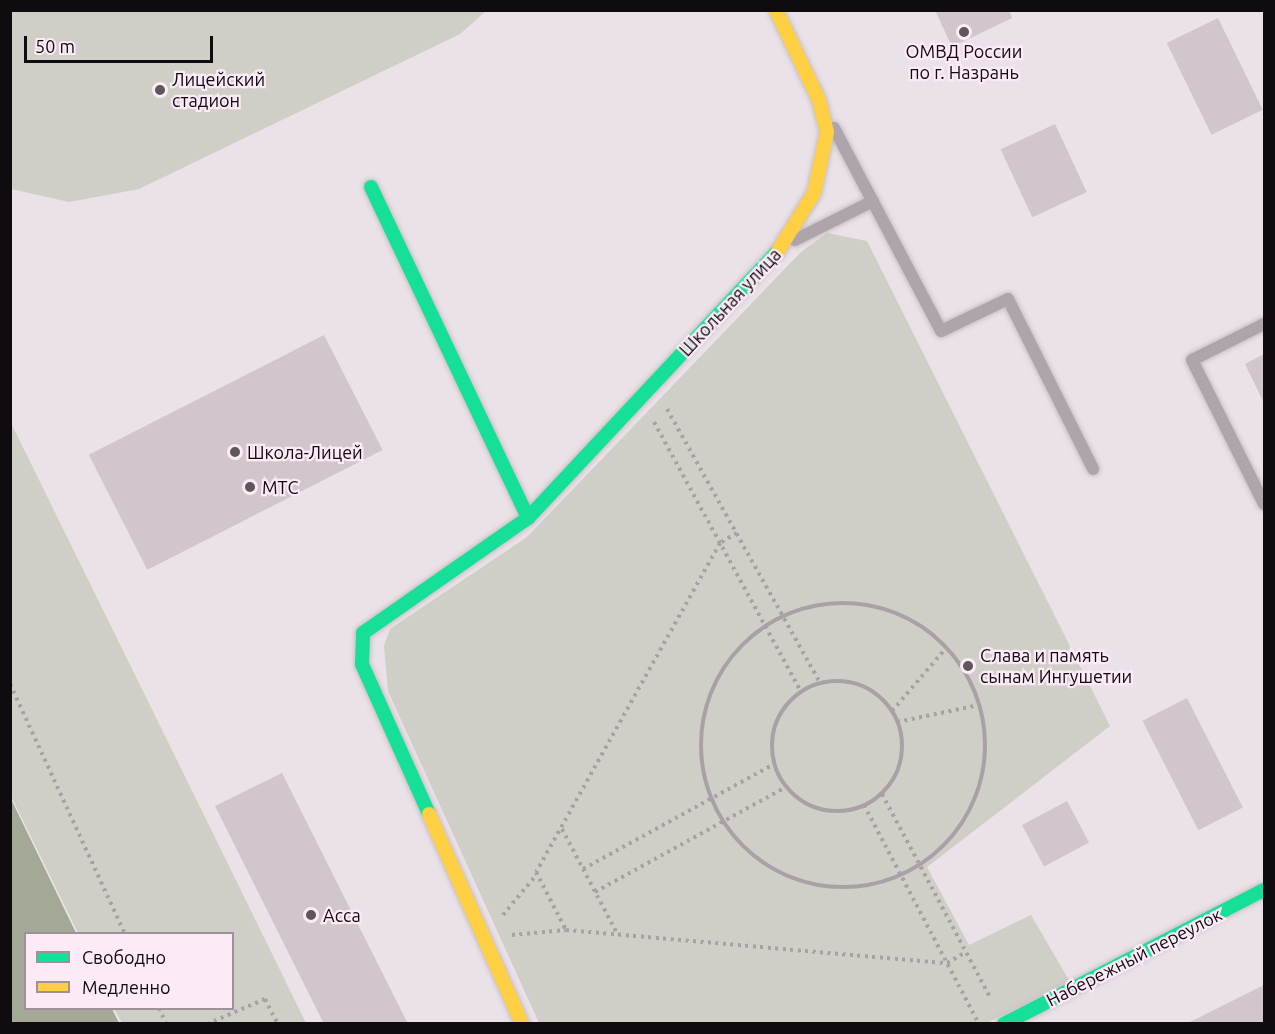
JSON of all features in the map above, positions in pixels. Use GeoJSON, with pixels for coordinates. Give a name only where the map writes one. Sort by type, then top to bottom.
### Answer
{"type":"FeatureCollection","features":[{"type":"Feature","properties":{"kind":"street","name":"Школьная улица"},"geometry":{"type":"LineString","coordinates":[[484,938],[362,664],[363,633],[528,519],[783,246],[814,193],[822,165],[827,132],[819,100],[776,10]]}},
{"type":"Feature","properties":{"kind":"street"},"geometry":{"type":"LineString","coordinates":[[372,186],[528,519]]}},
{"type":"Feature","properties":{"kind":"street","name":"Набережный переулок"},"geometry":{"type":"LineString","coordinates":[[1004,1023],[1264,890]]}},
{"type":"Feature","properties":{"kind":"street"},"geometry":{"type":"LineString","coordinates":[[484,938],[522,1023]]}},
{"type":"Feature","properties":{"kind":"lane"},"geometry":{"type":"LineString","coordinates":[[819,100],[941,332],[1008,299],[1093,469]]}},
{"type":"Feature","properties":{"kind":"lane"},"geometry":{"type":"LineString","coordinates":[[783,246],[873,201]]}},
{"type":"Feature","properties":{"kind":"lane"},"geometry":{"type":"LineString","coordinates":[[1264,324],[1192,360],[1264,504]]}},
{"type":"Feature","properties":{"kind":"path"},"geometry":{"type":"LineString","coordinates":[[653,385],[784,614],[820,683]]}},
{"type":"Feature","properties":{"kind":"path"},"geometry":{"type":"LineString","coordinates":[[641,398],[801,692]]}},
{"type":"Feature","properties":{"kind":"path"},"geometry":{"type":"LineString","coordinates":[[484,938],[537,874],[720,543],[737,533]]}},
{"type":"Feature","properties":{"kind":"path"},"geometry":{"type":"LineString","coordinates":[[830,602],[877,605],[920,624],[946,648],[979,705],[986,745],[978,792],[955,834],[920,866],[901,875],[862,887],[802,880],[749,852],[723,822],[711,799],[700,751],[706,702],[729,658],[765,624],[784,614],[830,602]]}},
{"type":"Feature","properties":{"kind":"path"},"geometry":{"type":"LineString","coordinates":[[891,711],[946,648]]}},
{"type":"Feature","properties":{"kind":"path"},"geometry":{"type":"LineString","coordinates":[[845,681],[865,687],[891,711],[897,722],[901,760],[882,794],[864,805],[836,812],[814,808],[786,787],[774,764],[777,719],[801,692],[820,683],[845,681]]}},
{"type":"Feature","properties":{"kind":"path"},"geometry":{"type":"LineString","coordinates":[[10,684],[125,932]]}},
{"type":"Feature","properties":{"kind":"path"},"geometry":{"type":"LineString","coordinates":[[897,722],[979,705]]}},
{"type":"Feature","properties":{"kind":"path"},"geometry":{"type":"LineString","coordinates":[[583,869],[774,764]]}},
{"type":"Feature","properties":{"kind":"path"},"geometry":{"type":"LineString","coordinates":[[595,892],[786,787]]}},
{"type":"Feature","properties":{"kind":"path"},"geometry":{"type":"LineString","coordinates":[[882,794],[1004,1023]]}},
{"type":"Feature","properties":{"kind":"path"},"geometry":{"type":"LineString","coordinates":[[864,805],[979,1023]]}},
{"type":"Feature","properties":{"kind":"path"},"geometry":{"type":"LineString","coordinates":[[561,828],[618,935]]}},
{"type":"Feature","properties":{"kind":"path"},"geometry":{"type":"LineString","coordinates":[[537,874],[566,930]]}},
{"type":"Feature","properties":{"kind":"path"},"geometry":{"type":"LineString","coordinates":[[484,938],[566,930],[947,963],[966,952]]}},
{"type":"Feature","properties":{"kind":"path"},"geometry":{"type":"LineString","coordinates":[[207,1023],[265,999],[278,1023]]}},
{"type":"Feature","properties":{"kind":"shaded area"},"geometry":{"type":"Polygon","coordinates":[[[11,10],[486,11],[460,34],[139,189],[69,202],[11,189],[11,10]]]}},
{"type":"Feature","properties":{"kind":"shaded area"},"geometry":{"type":"Polygon","coordinates":[[[827,233],[867,241],[1110,726],[927,867],[969,945],[1031,915],[1070,982],[987,1023],[539,1023],[388,691],[384,646],[390,629],[527,537],[801,252],[827,233]]]}},
{"type":"Feature","properties":{"kind":"shaded area"},"geometry":{"type":"Polygon","coordinates":[[[10,421],[306,1023],[122,1023],[115,1010],[234,1010],[234,932],[78,932],[11,796],[10,421]]]}},
{"type":"Feature","properties":{"kind":"shaded area"},"geometry":{"type":"Polygon","coordinates":[[[10,797],[76,932],[24,932],[24,1010],[112,1010],[119,1023],[11,1023],[10,797]]]}},
{"type":"Feature","properties":{"kind":"building","name":"ОМВД России по г. Назрань"},"geometry":{"type":"Polygon","coordinates":[[[935,10],[1009,10],[1012,18],[952,47],[935,10]]]}},
{"type":"Feature","properties":{"kind":"building"},"geometry":{"type":"Polygon","coordinates":[[[1218,18],[1263,110],[1211,135],[1167,43],[1218,18]]]}},
{"type":"Feature","properties":{"kind":"building"},"geometry":{"type":"Polygon","coordinates":[[[1055,124],[1087,192],[1032,217],[1001,149],[1055,124]]]}},
{"type":"Feature","properties":{"kind":"building","name":"Школа-Лицей"},"geometry":{"type":"Polygon","coordinates":[[[324,335],[383,450],[147,570],[89,455],[324,335]]]}},
{"type":"Feature","properties":{"kind":"building"},"geometry":{"type":"Polygon","coordinates":[[[1264,354],[1264,403],[1245,364],[1264,354]]]}},
{"type":"Feature","properties":{"kind":"building"},"geometry":{"type":"Polygon","coordinates":[[[1187,698],[1243,808],[1198,830],[1142,721],[1187,698]]]}},
{"type":"Feature","properties":{"kind":"building","name":"Асса"},"geometry":{"type":"Polygon","coordinates":[[[282,773],[408,1024],[324,1024],[215,806],[282,773]]]}},
{"type":"Feature","properties":{"kind":"building"},"geometry":{"type":"Polygon","coordinates":[[[1067,801],[1089,842],[1044,866],[1022,825],[1067,801]]]}},
{"type":"Feature","properties":{"kind":"building"},"geometry":{"type":"Polygon","coordinates":[[[1264,985],[1264,1024],[1186,1024],[1264,985]]]}},
{"type":"Feature","properties":{"kind":"traffic: fast"},"geometry":{"type":"LineString","coordinates":[[371,187],[528,518]]}},
{"type":"Feature","properties":{"kind":"traffic: fast"},"geometry":{"type":"LineString","coordinates":[[429,814],[362,664],[363,633],[528,518],[778,251]]}},
{"type":"Feature","properties":{"kind":"traffic: fast"},"geometry":{"type":"LineString","coordinates":[[1004,1024],[1264,890]]}},
{"type":"Feature","properties":{"kind":"traffic: slow"},"geometry":{"type":"LineString","coordinates":[[776,10],[819,100],[827,132],[814,193],[778,251]]}},
{"type":"Feature","properties":{"kind":"traffic: slow"},"geometry":{"type":"LineString","coordinates":[[429,814],[522,1024]]}},
{"type":"Feature","properties":{"kind":"place","name":"ОМВД России по г. Назрань"},"geometry":{"type":"Point","coordinates":[964,32]}},
{"type":"Feature","properties":{"kind":"place","name":"Лицейский стадион"},"geometry":{"type":"Point","coordinates":[160,90]}},
{"type":"Feature","properties":{"kind":"place","name":"Школа-Лицей"},"geometry":{"type":"Point","coordinates":[235,452]}},
{"type":"Feature","properties":{"kind":"place","name":"МТС"},"geometry":{"type":"Point","coordinates":[250,487]}},
{"type":"Feature","properties":{"kind":"place","name":"Слава и память сынам Ингушетии"},"geometry":{"type":"Point","coordinates":[968,666]}},
{"type":"Feature","properties":{"kind":"place","name":"Асса"},"geometry":{"type":"Point","coordinates":[311,915]}}]}
